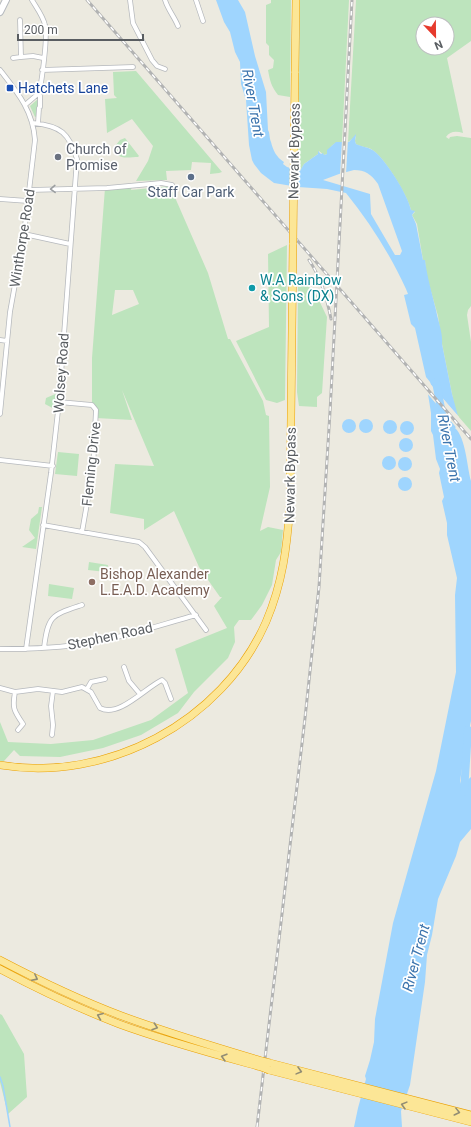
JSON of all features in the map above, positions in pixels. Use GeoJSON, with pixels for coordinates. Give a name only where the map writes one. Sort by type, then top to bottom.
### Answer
{"type":"FeatureCollection","features":[{"type":"Feature","properties":{"kind":"highway","name":"Newark Bypass"},"geometry":{"type":"LineString","coordinates":[[0,765],[27,768],[72,766],[91,763],[133,750],[153,740],[186,720],[210,699],[239,667],[254,645],[266,622],[280,584],[285,561],[290,504],[296,0]]}},
{"type":"Feature","properties":{"kind":"highway"},"geometry":{"type":"LineString","coordinates":[[0,960],[38,980],[123,1016],[262,1064]]}},
{"type":"Feature","properties":{"kind":"highway"},"geometry":{"type":"LineString","coordinates":[[0,969],[33,987],[81,1009],[120,1024],[190,1047],[270,1066],[442,1111],[471,1116]]}},
{"type":"Feature","properties":{"kind":"highway"},"geometry":{"type":"LineString","coordinates":[[442,1111],[471,1122]]}},
{"type":"Feature","properties":{"kind":"main road"},"geometry":{"type":"LineString","coordinates":[[0,12],[6,0]]}},
{"type":"Feature","properties":{"kind":"street"},"geometry":{"type":"LineString","coordinates":[[32,0],[45,25],[38,123]]}},
{"type":"Feature","properties":{"kind":"street"},"geometry":{"type":"LineString","coordinates":[[130,0],[133,23],[154,64],[165,69]]}},
{"type":"Feature","properties":{"kind":"street"},"geometry":{"type":"LineString","coordinates":[[165,0],[168,10],[173,15],[178,26]]}},
{"type":"Feature","properties":{"kind":"street"},"geometry":{"type":"LineString","coordinates":[[196,0],[203,21]]}},
{"type":"Feature","properties":{"kind":"street"},"geometry":{"type":"LineString","coordinates":[[20,20],[21,57]]}},
{"type":"Feature","properties":{"kind":"street"},"geometry":{"type":"LineString","coordinates":[[13,58],[43,58]]}},
{"type":"Feature","properties":{"kind":"street"},"geometry":{"type":"LineString","coordinates":[[42,70],[133,67]]}},
{"type":"Feature","properties":{"kind":"street","name":"Winthorpe Road"},"geometry":{"type":"LineString","coordinates":[[0,70],[25,105],[33,122],[35,140],[24,234],[10,312],[0,414]]}},
{"type":"Feature","properties":{"kind":"street"},"geometry":{"type":"LineString","coordinates":[[25,105],[39,93]]}},
{"type":"Feature","properties":{"kind":"street","name":"Wolsey Road"},"geometry":{"type":"LineString","coordinates":[[26,649],[43,525],[53,466],[77,159],[73,146],[68,137],[52,126],[33,122]]}},
{"type":"Feature","properties":{"kind":"street"},"geometry":{"type":"LineString","coordinates":[[30,190],[107,188],[161,184],[172,185]]}},
{"type":"Feature","properties":{"kind":"street"},"geometry":{"type":"LineString","coordinates":[[0,199],[28,201]]}},
{"type":"Feature","properties":{"kind":"street"},"geometry":{"type":"LineString","coordinates":[[24,234],[70,244]]}},
{"type":"Feature","properties":{"kind":"street"},"geometry":{"type":"LineString","coordinates":[[0,340],[7,341]]}},
{"type":"Feature","properties":{"kind":"street","name":"Fleming Drive"},"geometry":{"type":"LineString","coordinates":[[59,402],[92,405],[96,410],[93,469],[82,532]]}},
{"type":"Feature","properties":{"kind":"street"},"geometry":{"type":"LineString","coordinates":[[0,460],[53,466]]}},
{"type":"Feature","properties":{"kind":"street"},"geometry":{"type":"LineString","coordinates":[[43,525],[140,542],[206,630]]}},
{"type":"Feature","properties":{"kind":"street"},"geometry":{"type":"LineString","coordinates":[[44,648],[47,629],[54,617],[63,611],[82,605]]}},
{"type":"Feature","properties":{"kind":"street","name":"Stephen Road"},"geometry":{"type":"LineString","coordinates":[[0,649],[44,648],[102,641],[196,616]]}},
{"type":"Feature","properties":{"kind":"street"},"geometry":{"type":"LineString","coordinates":[[124,667],[129,681],[140,694]]}},
{"type":"Feature","properties":{"kind":"street"},"geometry":{"type":"LineString","coordinates":[[87,689],[91,682],[105,679]]}},
{"type":"Feature","properties":{"kind":"street"},"geometry":{"type":"LineString","coordinates":[[0,688],[14,692],[35,689],[66,691],[79,687],[87,689],[91,692],[98,706],[105,710],[111,710],[123,705],[153,684],[162,680],[165,683],[171,699]]}},
{"type":"Feature","properties":{"kind":"street"},"geometry":{"type":"LineString","coordinates":[[52,735],[53,725],[51,706],[53,691]]}},
{"type":"Feature","properties":{"kind":"street"},"geometry":{"type":"LineString","coordinates":[[14,692],[13,703],[15,714],[23,724],[18,730]]}},
{"type":"Feature","properties":{"kind":"green space"},"geometry":{"type":"Polygon","coordinates":[[[271,0],[291,0],[290,97],[278,95],[272,86],[268,70],[273,68],[274,60],[269,55],[269,46],[266,43],[266,5],[271,3],[271,0]]]}},
{"type":"Feature","properties":{"kind":"green space"},"geometry":{"type":"Polygon","coordinates":[[[300,0],[349,0],[342,142],[333,145],[327,154],[324,155],[319,151],[318,154],[304,164],[301,170],[298,171],[300,0]]]}},
{"type":"Feature","properties":{"kind":"green space"},"geometry":{"type":"Polygon","coordinates":[[[356,0],[471,0],[471,41],[455,52],[455,16],[415,16],[415,56],[450,56],[447,58],[463,133],[453,132],[446,137],[449,139],[450,137],[457,136],[471,138],[471,306],[467,315],[471,342],[471,431],[458,416],[455,409],[438,316],[426,274],[425,260],[423,260],[417,224],[412,215],[415,212],[411,210],[389,168],[371,149],[356,144],[356,136],[348,142],[356,0]]]}},
{"type":"Feature","properties":{"kind":"green space"},"geometry":{"type":"Polygon","coordinates":[[[136,71],[222,172],[210,174],[211,163],[192,162],[191,170],[166,171],[167,180],[136,181],[148,161],[153,146],[132,119],[107,133],[105,99],[117,98],[114,95],[113,72],[136,71]]]}},
{"type":"Feature","properties":{"kind":"green space"},"geometry":{"type":"Polygon","coordinates":[[[38,99],[37,116],[35,117],[30,106],[38,99]]]}},
{"type":"Feature","properties":{"kind":"green space"},"geometry":{"type":"Polygon","coordinates":[[[125,138],[139,156],[138,157],[125,157],[117,154],[115,146],[120,140],[125,138]]]}},
{"type":"Feature","properties":{"kind":"green space"},"geometry":{"type":"Polygon","coordinates":[[[132,185],[131,190],[170,186],[208,273],[228,339],[230,339],[263,401],[266,415],[269,416],[270,487],[260,531],[268,527],[283,530],[281,552],[276,560],[272,585],[262,605],[251,620],[239,620],[234,627],[235,642],[228,658],[194,692],[178,713],[141,735],[103,748],[60,757],[20,756],[14,750],[4,761],[0,761],[0,722],[8,742],[51,744],[93,740],[151,720],[188,693],[175,649],[227,628],[214,606],[222,597],[220,597],[199,567],[174,511],[144,530],[144,519],[110,513],[115,464],[154,466],[122,390],[132,420],[96,418],[96,413],[92,405],[92,358],[105,188],[132,185]],[[115,290],[112,315],[139,304],[133,290],[115,290]]]}},
{"type":"Feature","properties":{"kind":"green space"},"geometry":{"type":"Polygon","coordinates":[[[287,245],[285,400],[277,403],[266,400],[236,341],[269,327],[268,254],[287,245]]]}},
{"type":"Feature","properties":{"kind":"green space"},"geometry":{"type":"Polygon","coordinates":[[[305,284],[315,292],[327,317],[322,393],[317,397],[317,407],[299,406],[297,392],[298,286],[305,284]]]}},
{"type":"Feature","properties":{"kind":"green space"},"geometry":{"type":"Polygon","coordinates":[[[60,392],[58,411],[45,404],[46,398],[60,392]]]}},
{"type":"Feature","properties":{"kind":"green space"},"geometry":{"type":"Polygon","coordinates":[[[58,452],[79,454],[77,476],[55,474],[58,452]]]}},
{"type":"Feature","properties":{"kind":"green space"},"geometry":{"type":"Polygon","coordinates":[[[39,507],[42,507],[36,549],[22,547],[35,538],[29,530],[31,519],[38,513],[39,507]]]}},
{"type":"Feature","properties":{"kind":"green space"},"geometry":{"type":"Polygon","coordinates":[[[89,562],[108,565],[106,572],[88,570],[89,562]]]}},
{"type":"Feature","properties":{"kind":"green space"},"geometry":{"type":"Polygon","coordinates":[[[49,584],[74,588],[72,599],[48,596],[49,584]]]}},
{"type":"Feature","properties":{"kind":"green space"},"geometry":{"type":"Polygon","coordinates":[[[0,1014],[2,1015],[24,1054],[27,1097],[8,1114],[0,1082],[0,1014]]]}},
{"type":"Feature","properties":{"kind":"water"},"geometry":{"type":"Polygon","coordinates":[[[216,0],[238,0],[245,12],[255,56],[266,92],[270,140],[275,153],[284,162],[283,164],[287,167],[300,171],[304,164],[318,154],[318,151],[324,155],[327,154],[327,150],[336,142],[349,142],[356,134],[356,144],[374,151],[396,178],[406,196],[411,210],[415,211],[412,215],[416,224],[423,260],[425,260],[428,279],[441,331],[442,344],[452,394],[458,416],[431,385],[426,377],[415,328],[411,324],[404,295],[408,294],[406,289],[379,239],[346,193],[327,189],[298,187],[274,183],[261,173],[254,164],[249,145],[246,100],[241,84],[240,62],[235,52],[230,32],[224,22],[216,0]],[[358,170],[339,174],[323,180],[370,194],[371,214],[395,255],[400,255],[402,251],[378,184],[368,173],[358,170]]]}},
{"type":"Feature","properties":{"kind":"water"},"geometry":{"type":"Polygon","coordinates":[[[428,394],[456,427],[455,428],[462,439],[471,481],[471,721],[460,781],[461,784],[464,783],[471,777],[471,829],[460,842],[456,856],[438,899],[427,955],[425,982],[410,1085],[401,1111],[402,1127],[354,1127],[374,1042],[375,1019],[393,923],[436,771],[456,672],[455,595],[457,578],[447,535],[447,523],[442,501],[444,497],[439,473],[440,469],[436,459],[433,435],[431,431],[431,413],[428,394]]]}},
{"type":"Feature","properties":{"kind":"water"},"geometry":{"type":"Polygon","coordinates":[[[349,419],[354,421],[356,426],[354,431],[349,433],[344,431],[342,426],[344,421],[349,419]]]}},
{"type":"Feature","properties":{"kind":"water"},"geometry":{"type":"Polygon","coordinates":[[[366,419],[371,421],[373,426],[371,431],[366,433],[361,431],[359,426],[361,421],[366,419]]]}},
{"type":"Feature","properties":{"kind":"water"},"geometry":{"type":"Polygon","coordinates":[[[390,420],[395,422],[397,427],[395,432],[390,434],[385,432],[383,427],[385,422],[390,420]]]}},
{"type":"Feature","properties":{"kind":"water"},"geometry":{"type":"Polygon","coordinates":[[[407,421],[412,423],[414,428],[412,433],[407,435],[402,433],[400,428],[402,423],[407,421]]]}},
{"type":"Feature","properties":{"kind":"water"},"geometry":{"type":"Polygon","coordinates":[[[406,438],[411,440],[413,445],[411,450],[406,452],[401,450],[399,445],[401,440],[406,438]]]}},
{"type":"Feature","properties":{"kind":"water"},"geometry":{"type":"Polygon","coordinates":[[[389,456],[394,458],[396,463],[394,468],[389,470],[384,468],[382,463],[384,458],[389,456]]]}},
{"type":"Feature","properties":{"kind":"water"},"geometry":{"type":"Polygon","coordinates":[[[405,457],[410,459],[412,464],[410,469],[405,471],[400,469],[398,464],[400,459],[405,457]]]}},
{"type":"Feature","properties":{"kind":"water"},"geometry":{"type":"Polygon","coordinates":[[[405,477],[410,479],[412,484],[410,489],[405,491],[400,489],[398,484],[400,479],[405,477]]]}},
{"type":"Feature","properties":{"kind":"pier"},"geometry":{"type":"Polygon","coordinates":[[[342,140],[348,140],[346,174],[340,175],[342,140]]]}},
{"type":"Feature","properties":{"kind":"pier"},"geometry":{"type":"Polygon","coordinates":[[[426,380],[459,417],[457,417],[429,386],[426,380]]]}},
{"type":"Feature","properties":{"kind":"pier"},"geometry":{"type":"Polygon","coordinates":[[[428,392],[458,425],[461,433],[427,393],[428,392]]]}},
{"type":"Feature","properties":{"kind":"waterway","name":"River Trent"},"geometry":{"type":"LineString","coordinates":[[436,382],[443,419]]}},
{"type":"Feature","properties":{"kind":"waterway","name":"River Trent"},"geometry":{"type":"LineString","coordinates":[[464,792],[468,730]]}},
{"type":"Feature","properties":{"kind":"waterway"},"geometry":{"type":"LineString","coordinates":[[0,1077],[10,1127]]}},
{"type":"Feature","properties":{"kind":"railway"},"geometry":{"type":"LineString","coordinates":[[87,0],[471,439]]}},
{"type":"Feature","properties":{"kind":"railway"},"geometry":{"type":"LineString","coordinates":[[257,1127],[319,587],[352,0]]}},
{"type":"Feature","properties":{"kind":"railway"},"geometry":{"type":"LineString","coordinates":[[309,260],[323,288],[331,319]]}},
{"type":"Feature","properties":{"kind":"place","name":"Hatchets Lane"},"geometry":{"type":"Point","coordinates":[10,88]}},
{"type":"Feature","properties":{"kind":"place","name":"Church of Promise"},"geometry":{"type":"Point","coordinates":[58,157]}},
{"type":"Feature","properties":{"kind":"place","name":"Staff Car Park"},"geometry":{"type":"Point","coordinates":[191,177]}},
{"type":"Feature","properties":{"kind":"place","name":"W.A Rainbow & Sons (DX)"},"geometry":{"type":"Point","coordinates":[252,288]}},
{"type":"Feature","properties":{"kind":"place","name":"Bishop Alexander L.E.A.D. Academy"},"geometry":{"type":"Point","coordinates":[92,582]}}]}
